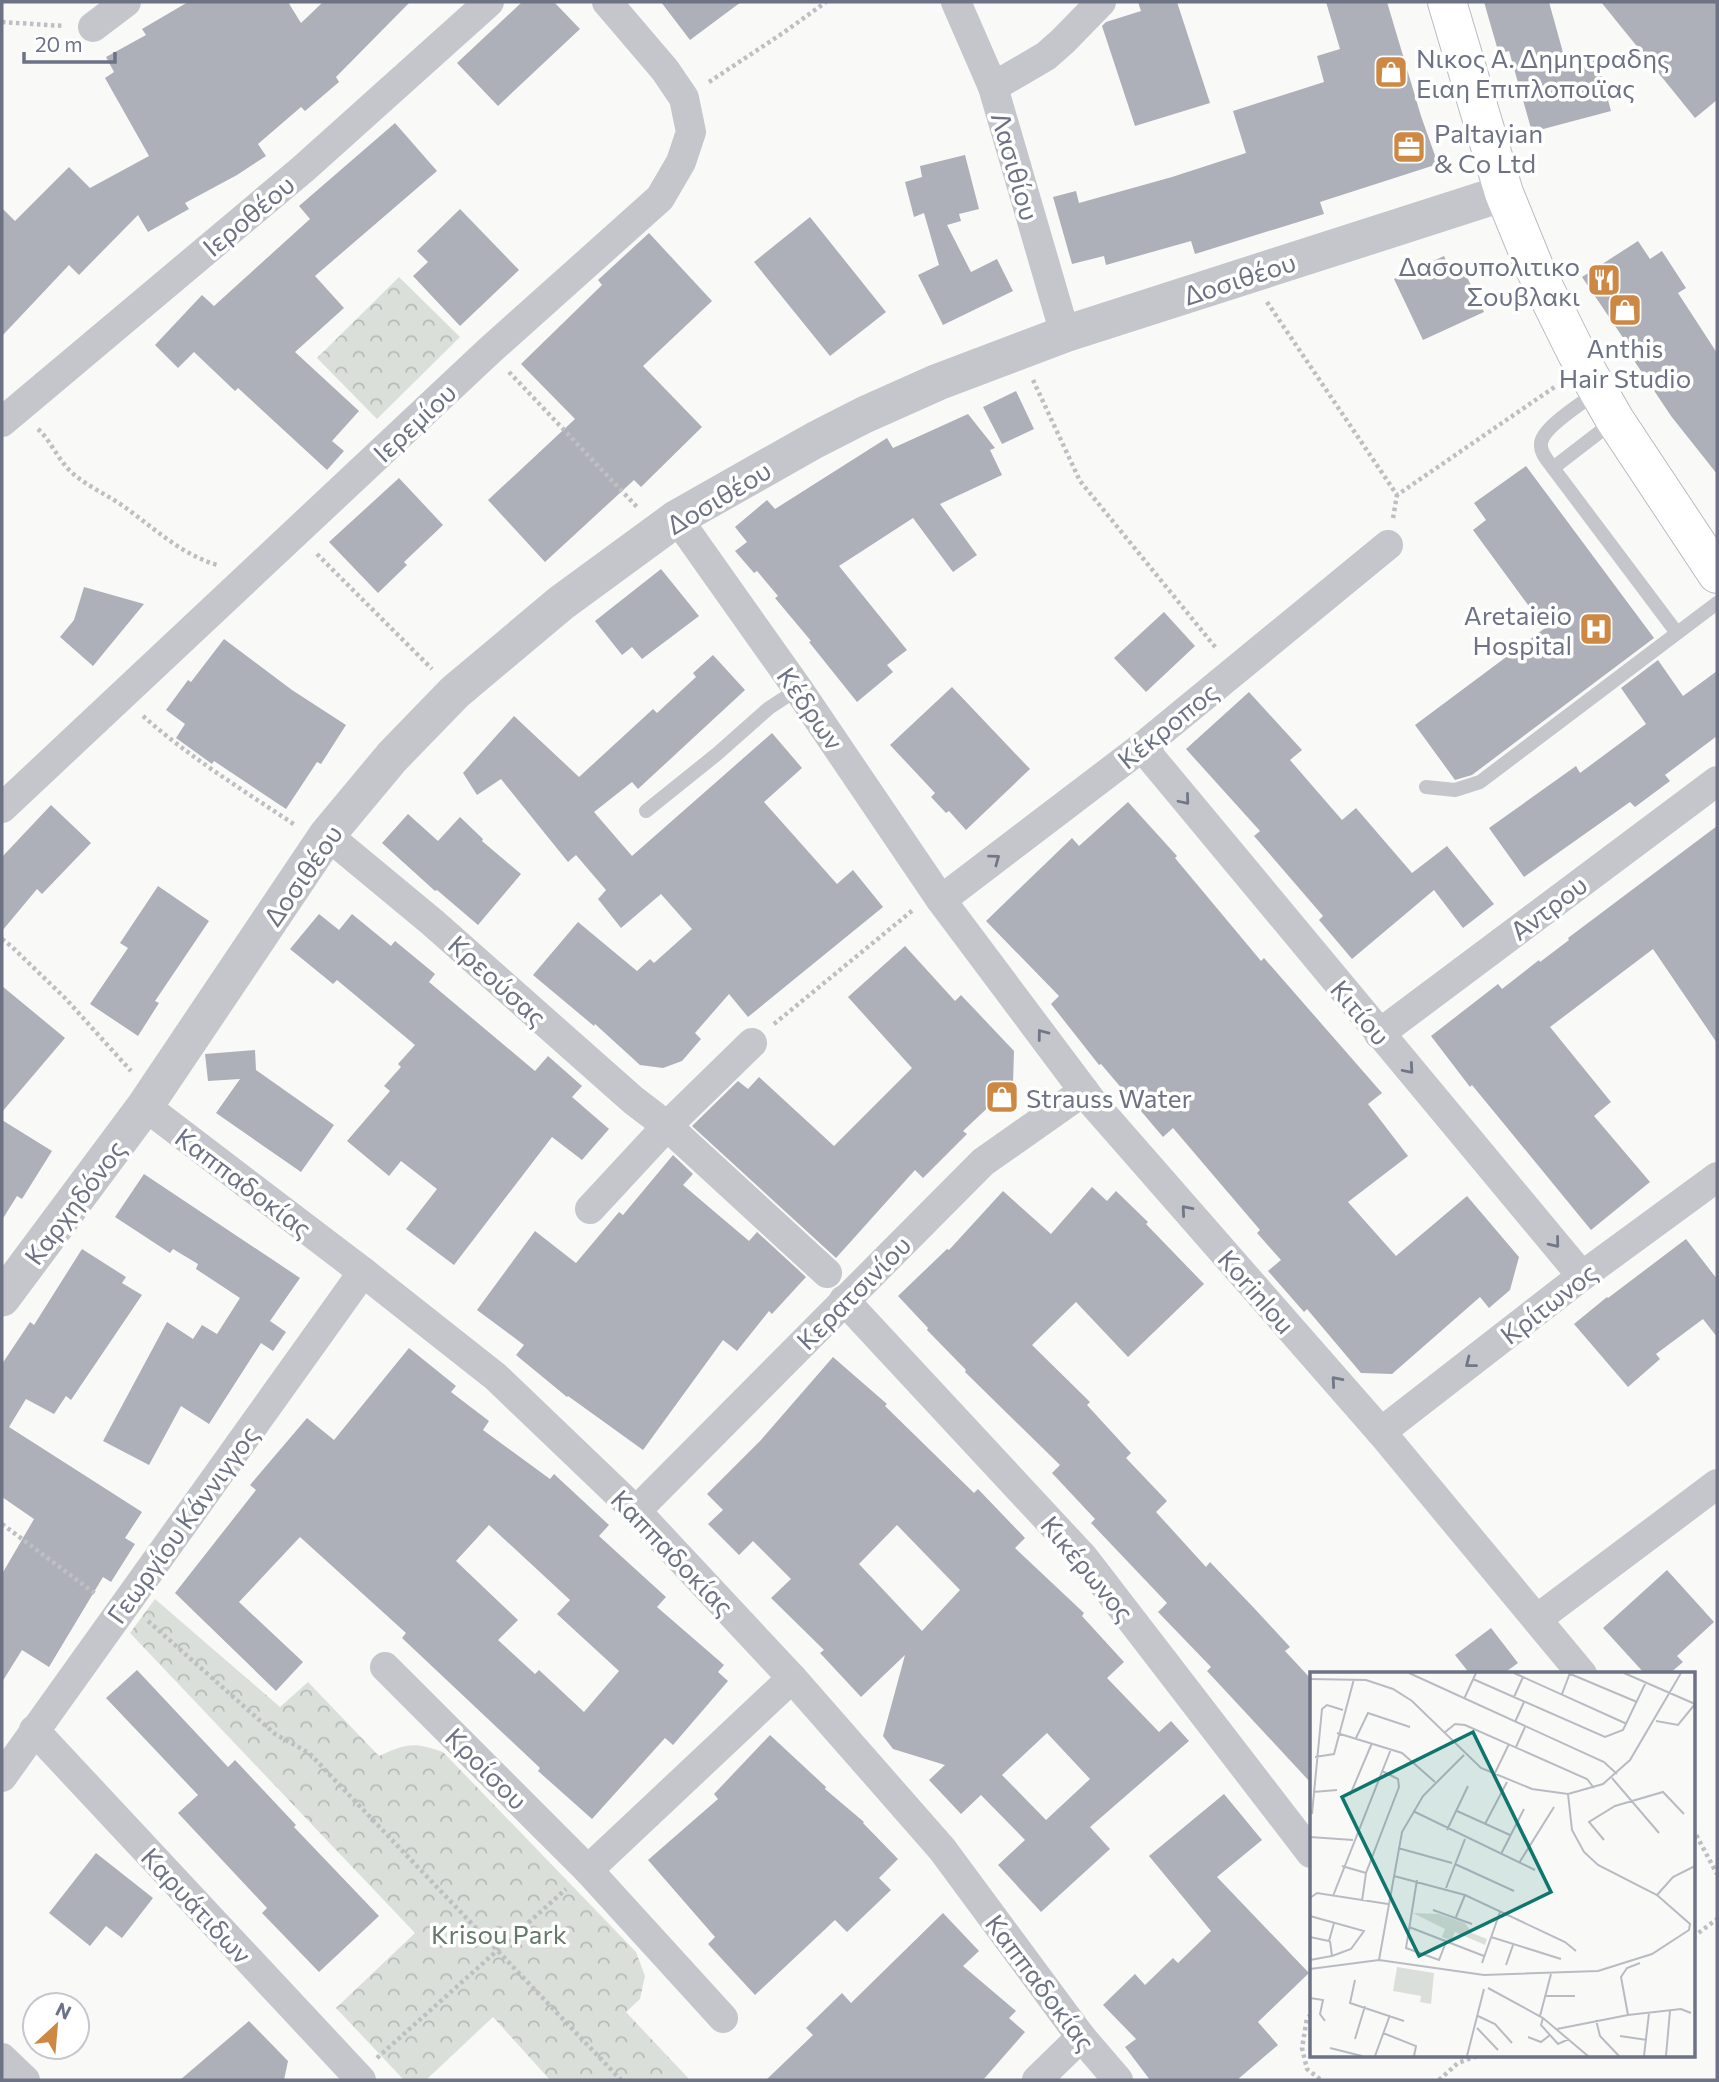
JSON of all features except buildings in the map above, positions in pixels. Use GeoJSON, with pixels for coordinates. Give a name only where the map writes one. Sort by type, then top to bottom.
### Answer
{"type":"FeatureCollection","features":[{"type":"Feature","properties":{"kind":"main road"},"geometry":{"type":"LineString","coordinates":[[1447,2],[1504,193],[1535,269],[1599,393],[1715,565]]}},
{"type":"Feature","properties":{"kind":"street"},"geometry":{"type":"LineString","coordinates":[[93,27],[126,2]]}},
{"type":"Feature","properties":{"kind":"street","name":"Ιεροθέου"},"geometry":{"type":"LineString","coordinates":[[9,416],[303,169],[489,2]]}},
{"type":"Feature","properties":{"kind":"street","name":"Ιερεμίου"},"geometry":{"type":"LineString","coordinates":[[2,808],[489,351],[660,198],[681,162],[691,132],[684,97],[607,2]]}},
{"type":"Feature","properties":{"kind":"street","name":"Λασιθίου"},"geometry":{"type":"LineString","coordinates":[[956,2],[993,87],[1065,334]]}},
{"type":"Feature","properties":{"kind":"street"},"geometry":{"type":"LineString","coordinates":[[993,87],[1046,56],[1101,2]]}},
{"type":"Feature","properties":{"kind":"street","name":"Δοσιθέου"},"geometry":{"type":"LineString","coordinates":[[151,1097],[324,839],[392,757],[455,692],[561,603],[668,525],[767,467],[864,415],[938,382],[1065,334],[1504,193]]}},
{"type":"Feature","properties":{"kind":"street","name":"Κέδρων"},"geometry":{"type":"LineString","coordinates":[[668,525],[798,689],[938,896]]}},
{"type":"Feature","properties":{"kind":"street","name":"Κέκροπος"},"geometry":{"type":"LineString","coordinates":[[938,896],[1142,747],[1388,545]]}},
{"type":"Feature","properties":{"kind":"street","name":"Κιτίου"},"geometry":{"type":"LineString","coordinates":[[1142,747],[1581,1276]]}},
{"type":"Feature","properties":{"kind":"street","name":"Αντρου"},"geometry":{"type":"LineString","coordinates":[[1379,1034],[1717,781]]}},
{"type":"Feature","properties":{"kind":"street","name":"Κρεούσας"},"geometry":{"type":"LineString","coordinates":[[324,839],[432,922],[634,1100],[667,1125],[827,1273]]}},
{"type":"Feature","properties":{"kind":"street","name":"Korinlou"},"geometry":{"type":"LineString","coordinates":[[938,896],[1093,1103],[1381,1432],[1580,1672]]}},
{"type":"Feature","properties":{"kind":"street"},"geometry":{"type":"LineString","coordinates":[[590,1209],[667,1125],[752,1043]]}},
{"type":"Feature","properties":{"kind":"street","name":"Κερατσινίου"},"geometry":{"type":"LineString","coordinates":[[636,1511],[983,1162],[1084,1091]]}},
{"type":"Feature","properties":{"kind":"street","name":"Καππαδοκίας"},"geometry":{"type":"LineString","coordinates":[[151,1097],[363,1272],[496,1377],[636,1511],[792,1678],[942,1849],[1081,2037],[1118,2080]]}},
{"type":"Feature","properties":{"kind":"street","name":"Καρχηδόνος"},"geometry":{"type":"LineString","coordinates":[[2,1298],[151,1097]]}},
{"type":"Feature","properties":{"kind":"street","name":"Κρίτωνος"},"geometry":{"type":"LineString","coordinates":[[1381,1432],[1581,1276],[1717,1177]]}},
{"type":"Feature","properties":{"kind":"street","name":"Γεωργίου Κάννιγγος"},"geometry":{"type":"LineString","coordinates":[[2,1777],[363,1272]]}},
{"type":"Feature","properties":{"kind":"street","name":"Κικέρωνος"},"geometry":{"type":"LineString","coordinates":[[844,1300],[1083,1557],[1310,1852]]}},
{"type":"Feature","properties":{"kind":"street"},"geometry":{"type":"LineString","coordinates":[[1537,1619],[1717,1485]]}},
{"type":"Feature","properties":{"kind":"street","name":"Κροίσου"},"geometry":{"type":"LineString","coordinates":[[385,1667],[588,1870],[723,2018]]}},
{"type":"Feature","properties":{"kind":"street"},"geometry":{"type":"LineString","coordinates":[[588,1870],[792,1678]]}},
{"type":"Feature","properties":{"kind":"street","name":"Καρυάτιδων"},"geometry":{"type":"LineString","coordinates":[[34,1730],[356,2079]]}},
{"type":"Feature","properties":{"kind":"street"},"geometry":{"type":"LineString","coordinates":[[1037,2080],[1081,2037]]}},
{"type":"Feature","properties":{"kind":"street"},"geometry":{"type":"LineString","coordinates":[[2,2058],[25,2080]]}},
{"type":"Feature","properties":{"kind":"lane"},"geometry":{"type":"LineString","coordinates":[[1599,393],[1545,432],[1541,451],[1678,633]]}},
{"type":"Feature","properties":{"kind":"lane"},"geometry":{"type":"LineString","coordinates":[[1553,468],[1599,393]]}},
{"type":"Feature","properties":{"kind":"lane"},"geometry":{"type":"LineString","coordinates":[[1426,787],[1455,790],[1480,782],[1717,603]]}},
{"type":"Feature","properties":{"kind":"lane"},"geometry":{"type":"LineString","coordinates":[[646,811],[718,754],[769,708],[798,689]]}},
{"type":"Feature","properties":{"kind":"path"},"geometry":{"type":"LineString","coordinates":[[684,97],[826,2]]}},
{"type":"Feature","properties":{"kind":"path"},"geometry":{"type":"LineString","coordinates":[[2,22],[93,27]]}},
{"type":"Feature","properties":{"kind":"path"},"geometry":{"type":"LineString","coordinates":[[1248,275],[1397,495],[1599,393]]}},
{"type":"Feature","properties":{"kind":"path"},"geometry":{"type":"LineString","coordinates":[[489,351],[668,525]]}},
{"type":"Feature","properties":{"kind":"path"},"geometry":{"type":"LineString","coordinates":[[1019,351],[1080,481],[1235,671]]}},
{"type":"Feature","properties":{"kind":"path"},"geometry":{"type":"LineString","coordinates":[[9,416],[44,435],[57,457],[86,484],[124,506],[177,546],[202,560],[225,568],[243,584]]}},
{"type":"Feature","properties":{"kind":"path"},"geometry":{"type":"LineString","coordinates":[[297,533],[455,692]]}},
{"type":"Feature","properties":{"kind":"path"},"geometry":{"type":"LineString","coordinates":[[121,696],[166,736],[212,770],[324,839]]}},
{"type":"Feature","properties":{"kind":"path"},"geometry":{"type":"LineString","coordinates":[[752,1043],[938,896]]}},
{"type":"Feature","properties":{"kind":"path"},"geometry":{"type":"LineString","coordinates":[[2,940],[65,998],[151,1097]]}},
{"type":"Feature","properties":{"kind":"path"},"geometry":{"type":"LineString","coordinates":[[2,1524],[123,1607],[275,1734],[309,1753],[621,2080]]}},
{"type":"Feature","properties":{"kind":"path"},"geometry":{"type":"LineString","coordinates":[[1694,1831],[1717,1874]]}},
{"type":"Feature","properties":{"kind":"path"},"geometry":{"type":"LineString","coordinates":[[356,2079],[588,1870]]}},
{"type":"Feature","properties":{"kind":"path"},"geometry":{"type":"LineString","coordinates":[[1694,1936],[1717,1919]]}},
{"type":"Feature","properties":{"kind":"path"},"geometry":{"type":"LineString","coordinates":[[1310,2016],[1307,2018],[1302,2048],[1307,2069],[1321,2080]]}},
{"type":"Feature","properties":{"kind":"path"},"geometry":{"type":"LineString","coordinates":[[1441,2079],[1458,2063],[1472,2058]]}},
{"type":"Feature","properties":{"kind":"path"},"geometry":{"type":"LineString","coordinates":[[1441,2079],[1451,2080]]}},
{"type":"Feature","properties":{"kind":"green space"},"geometry":{"type":"Polygon","coordinates":[[[399,277],[460,337],[377,419],[317,358],[399,277]]]}},
{"type":"Feature","properties":{"kind":"green space","name":"Krisou Park"},"geometry":{"type":"Polygon","coordinates":[[[155,1599],[280,1707],[308,1682],[379,1756],[411,1745],[443,1752],[636,1952],[645,1976],[640,1999],[626,2012],[690,2080],[550,2080],[493,2017],[426,2080],[404,2080],[336,2008],[415,1933],[130,1633],[155,1599]]]}},
{"type":"Feature","properties":{"kind":"place","name":"Νικος Α. Δημητραδης Ειαη Επιπλοποιϊας"},"geometry":{"type":"Point","coordinates":[1391,72]}},
{"type":"Feature","properties":{"kind":"place","name":"Paltayian & Co Ltd"},"geometry":{"type":"Point","coordinates":[1409,147]}},
{"type":"Feature","properties":{"kind":"place","name":"Δασουπολιτικο Σουβλακι"},"geometry":{"type":"Point","coordinates":[1604,280]}},
{"type":"Feature","properties":{"kind":"place","name":"Anthis Hair Studio"},"geometry":{"type":"Point","coordinates":[1625,310]}},
{"type":"Feature","properties":{"kind":"place","name":"Aretaieio Hospital"},"geometry":{"type":"Point","coordinates":[1596,629]}},
{"type":"Feature","properties":{"kind":"place","name":"Strauss Water"},"geometry":{"type":"Point","coordinates":[1002,1097]}}]}
